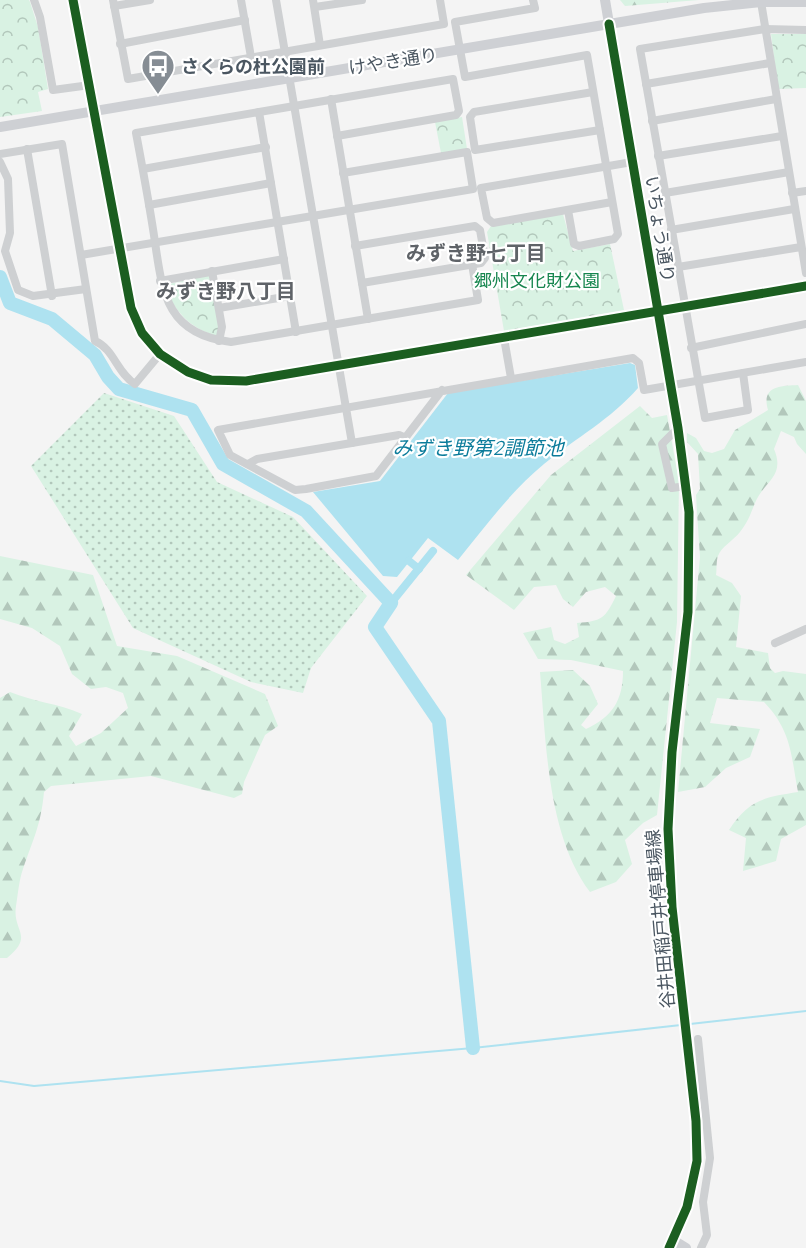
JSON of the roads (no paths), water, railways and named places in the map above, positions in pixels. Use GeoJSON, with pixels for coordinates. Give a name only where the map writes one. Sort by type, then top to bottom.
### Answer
{"type":"FeatureCollection","features":[{"type":"Feature","properties":{"kind":"main road"},"geometry":{"type":"LineString","coordinates":[[73,0],[131,308],[142,333],[160,354],[188,372],[211,380],[246,381],[657,312]]}},
{"type":"Feature","properties":{"kind":"main road","name":"いちょう通り"},"geometry":{"type":"LineString","coordinates":[[605,0],[679,434]]}},
{"type":"Feature","properties":{"kind":"main road","name":"けやき通り"},"geometry":{"type":"LineString","coordinates":[[0,127],[704,8],[768,1],[806,2]]}},
{"type":"Feature","properties":{"kind":"main road","name":"谷井田稲戸井停車場線"},"geometry":{"type":"LineString","coordinates":[[671,1244],[687,1207],[695,1176],[697,1144],[670,878],[669,804],[672,752],[688,612],[690,543],[687,486],[679,434]]}},
{"type":"Feature","properties":{"kind":"main road"},"geometry":{"type":"LineString","coordinates":[[671,1244],[686,1248]]}},
{"type":"Feature","properties":{"kind":"street"},"geometry":{"type":"LineString","coordinates":[[34,0],[40,17],[53,90],[90,85]]}},
{"type":"Feature","properties":{"kind":"street"},"geometry":{"type":"LineString","coordinates":[[150,0],[114,3],[128,79],[444,24],[440,0]]}},
{"type":"Feature","properties":{"kind":"street"},"geometry":{"type":"LineString","coordinates":[[241,0],[251,57]]}},
{"type":"Feature","properties":{"kind":"street"},"geometry":{"type":"LineString","coordinates":[[276,0],[352,443]]}},
{"type":"Feature","properties":{"kind":"street"},"geometry":{"type":"LineString","coordinates":[[320,45],[314,4],[362,0]]}},
{"type":"Feature","properties":{"kind":"street"},"geometry":{"type":"LineString","coordinates":[[533,0],[535,8],[455,22],[459,50],[465,77],[587,55],[618,234],[614,239],[579,246],[574,244],[568,210]]}},
{"type":"Feature","properties":{"kind":"street"},"geometry":{"type":"LineString","coordinates":[[768,1],[765,29],[806,273]]}},
{"type":"Feature","properties":{"kind":"street"},"geometry":{"type":"LineString","coordinates":[[120,44],[245,20]]}},
{"type":"Feature","properties":{"kind":"street"},"geometry":{"type":"LineString","coordinates":[[743,373],[748,410],[705,418],[640,49],[765,29],[806,30]]}},
{"type":"Feature","properties":{"kind":"street"},"geometry":{"type":"LineString","coordinates":[[646,84],[770,63]]}},
{"type":"Feature","properties":{"kind":"street"},"geometry":{"type":"LineString","coordinates":[[337,136],[456,115],[459,111],[453,79],[136,133],[160,281],[170,307],[180,320],[194,331],[231,342],[478,300],[472,264]]}},
{"type":"Feature","properties":{"kind":"street"},"geometry":{"type":"LineString","coordinates":[[593,92],[474,112],[470,117],[475,150],[600,130]]}},
{"type":"Feature","properties":{"kind":"street"},"geometry":{"type":"LineString","coordinates":[[331,99],[368,319]]}},
{"type":"Feature","properties":{"kind":"street"},"geometry":{"type":"LineString","coordinates":[[652,121],[776,99]]}},
{"type":"Feature","properties":{"kind":"street"},"geometry":{"type":"LineString","coordinates":[[259,111],[296,332]]}},
{"type":"Feature","properties":{"kind":"street"},"geometry":{"type":"LineString","coordinates":[[658,156],[782,136]]}},
{"type":"Feature","properties":{"kind":"street"},"geometry":{"type":"LineString","coordinates":[[0,154],[62,144],[95,341],[104,345],[124,377],[135,384],[160,354]]}},
{"type":"Feature","properties":{"kind":"street"},"geometry":{"type":"LineString","coordinates":[[143,169],[266,147]]}},
{"type":"Feature","properties":{"kind":"street"},"geometry":{"type":"LineString","coordinates":[[27,149],[52,296]]}},
{"type":"Feature","properties":{"kind":"street"},"geometry":{"type":"LineString","coordinates":[[81,255],[473,189],[467,152],[343,173]]}},
{"type":"Feature","properties":{"kind":"street"},"geometry":{"type":"LineString","coordinates":[[0,162],[8,179],[10,233],[5,251],[18,290],[33,296],[52,296],[86,289]]}},
{"type":"Feature","properties":{"kind":"street"},"geometry":{"type":"LineString","coordinates":[[612,202],[490,222],[481,188],[632,162]]}},
{"type":"Feature","properties":{"kind":"street"},"geometry":{"type":"LineString","coordinates":[[665,193],[789,172]]}},
{"type":"Feature","properties":{"kind":"street"},"geometry":{"type":"LineString","coordinates":[[149,205],[271,183]]}},
{"type":"Feature","properties":{"kind":"street"},"geometry":{"type":"LineString","coordinates":[[792,193],[806,191]]}},
{"type":"Feature","properties":{"kind":"street"},"geometry":{"type":"LineString","coordinates":[[671,230],[794,209]]}},
{"type":"Feature","properties":{"kind":"street"},"geometry":{"type":"LineString","coordinates":[[355,246],[475,226],[480,230],[485,258],[481,263],[362,283]]}},
{"type":"Feature","properties":{"kind":"street"},"geometry":{"type":"LineString","coordinates":[[678,267],[801,247]]}},
{"type":"Feature","properties":{"kind":"street"},"geometry":{"type":"LineString","coordinates":[[160,281],[284,259]]}},
{"type":"Feature","properties":{"kind":"street"},"geometry":{"type":"LineString","coordinates":[[212,271],[222,327],[219,340]]}},
{"type":"Feature","properties":{"kind":"street"},"geometry":{"type":"LineString","coordinates":[[657,312],[806,286]]}},
{"type":"Feature","properties":{"kind":"street"},"geometry":{"type":"LineString","coordinates":[[219,308],[290,296]]}},
{"type":"Feature","properties":{"kind":"street"},"geometry":{"type":"LineString","coordinates":[[691,348],[806,324]]}},
{"type":"Feature","properties":{"kind":"street"},"geometry":{"type":"LineString","coordinates":[[504,338],[511,378]]}},
{"type":"Feature","properties":{"kind":"street"},"geometry":{"type":"LineString","coordinates":[[442,390],[376,477],[295,490],[230,455],[218,430],[345,406],[633,358],[639,363],[644,390],[806,362]]}},
{"type":"Feature","properties":{"kind":"street"},"geometry":{"type":"LineString","coordinates":[[679,434],[662,444],[672,488],[687,486]]}},
{"type":"Feature","properties":{"kind":"street"},"geometry":{"type":"LineString","coordinates":[[248,465],[257,459],[399,435],[406,438]]}},
{"type":"Feature","properties":{"kind":"street"},"geometry":{"type":"LineString","coordinates":[[775,643],[806,629]]}},
{"type":"Feature","properties":{"kind":"street"},"geometry":{"type":"LineString","coordinates":[[698,1039],[710,1158],[703,1202],[707,1235],[701,1248]]}},
{"type":"Feature","properties":{"kind":"water","name":"みずき野第2調節池"},"geometry":{"type":"Polygon","coordinates":[[[630,363],[635,365],[638,388],[605,419],[556,455],[520,486],[458,560],[428,538],[397,577],[383,576],[313,492],[380,481],[448,393],[630,363]]]}},
{"type":"Feature","properties":{"kind":"waterway"},"geometry":{"type":"LineString","coordinates":[[0,277],[10,303],[52,319],[95,355],[108,377],[119,389],[192,410],[223,464],[306,511],[391,603],[375,627],[439,721],[473,1048]]}},
{"type":"Feature","properties":{"kind":"waterway"},"geometry":{"type":"LineString","coordinates":[[391,603],[433,551]]}},
{"type":"Feature","properties":{"kind":"waterway"},"geometry":{"type":"LineString","coordinates":[[409,561],[419,569]]}},
{"type":"Feature","properties":{"kind":"waterway"},"geometry":{"type":"LineString","coordinates":[[690,1024],[806,1011]]}},
{"type":"Feature","properties":{"kind":"waterway"},"geometry":{"type":"LineString","coordinates":[[0,1081],[34,1086],[473,1048],[681,1025]]}},
{"type":"Feature","properties":{"kind":"place","name":"さくらの杜公園前"},"geometry":{"type":"Point","coordinates":[158,95]}},
{"type":"Feature","properties":{"kind":"district","name":"みずき野七丁目"},"geometry":{"type":"Point","coordinates":[476,252]}},
{"type":"Feature","properties":{"kind":"district","name":"みずき野八丁目"},"geometry":{"type":"Point","coordinates":[226,290]}},
{"type":"Feature","properties":{"kind":"park label","name":"郷州文化財公園"},"geometry":{"type":"Point","coordinates":[537,280]}}]}
